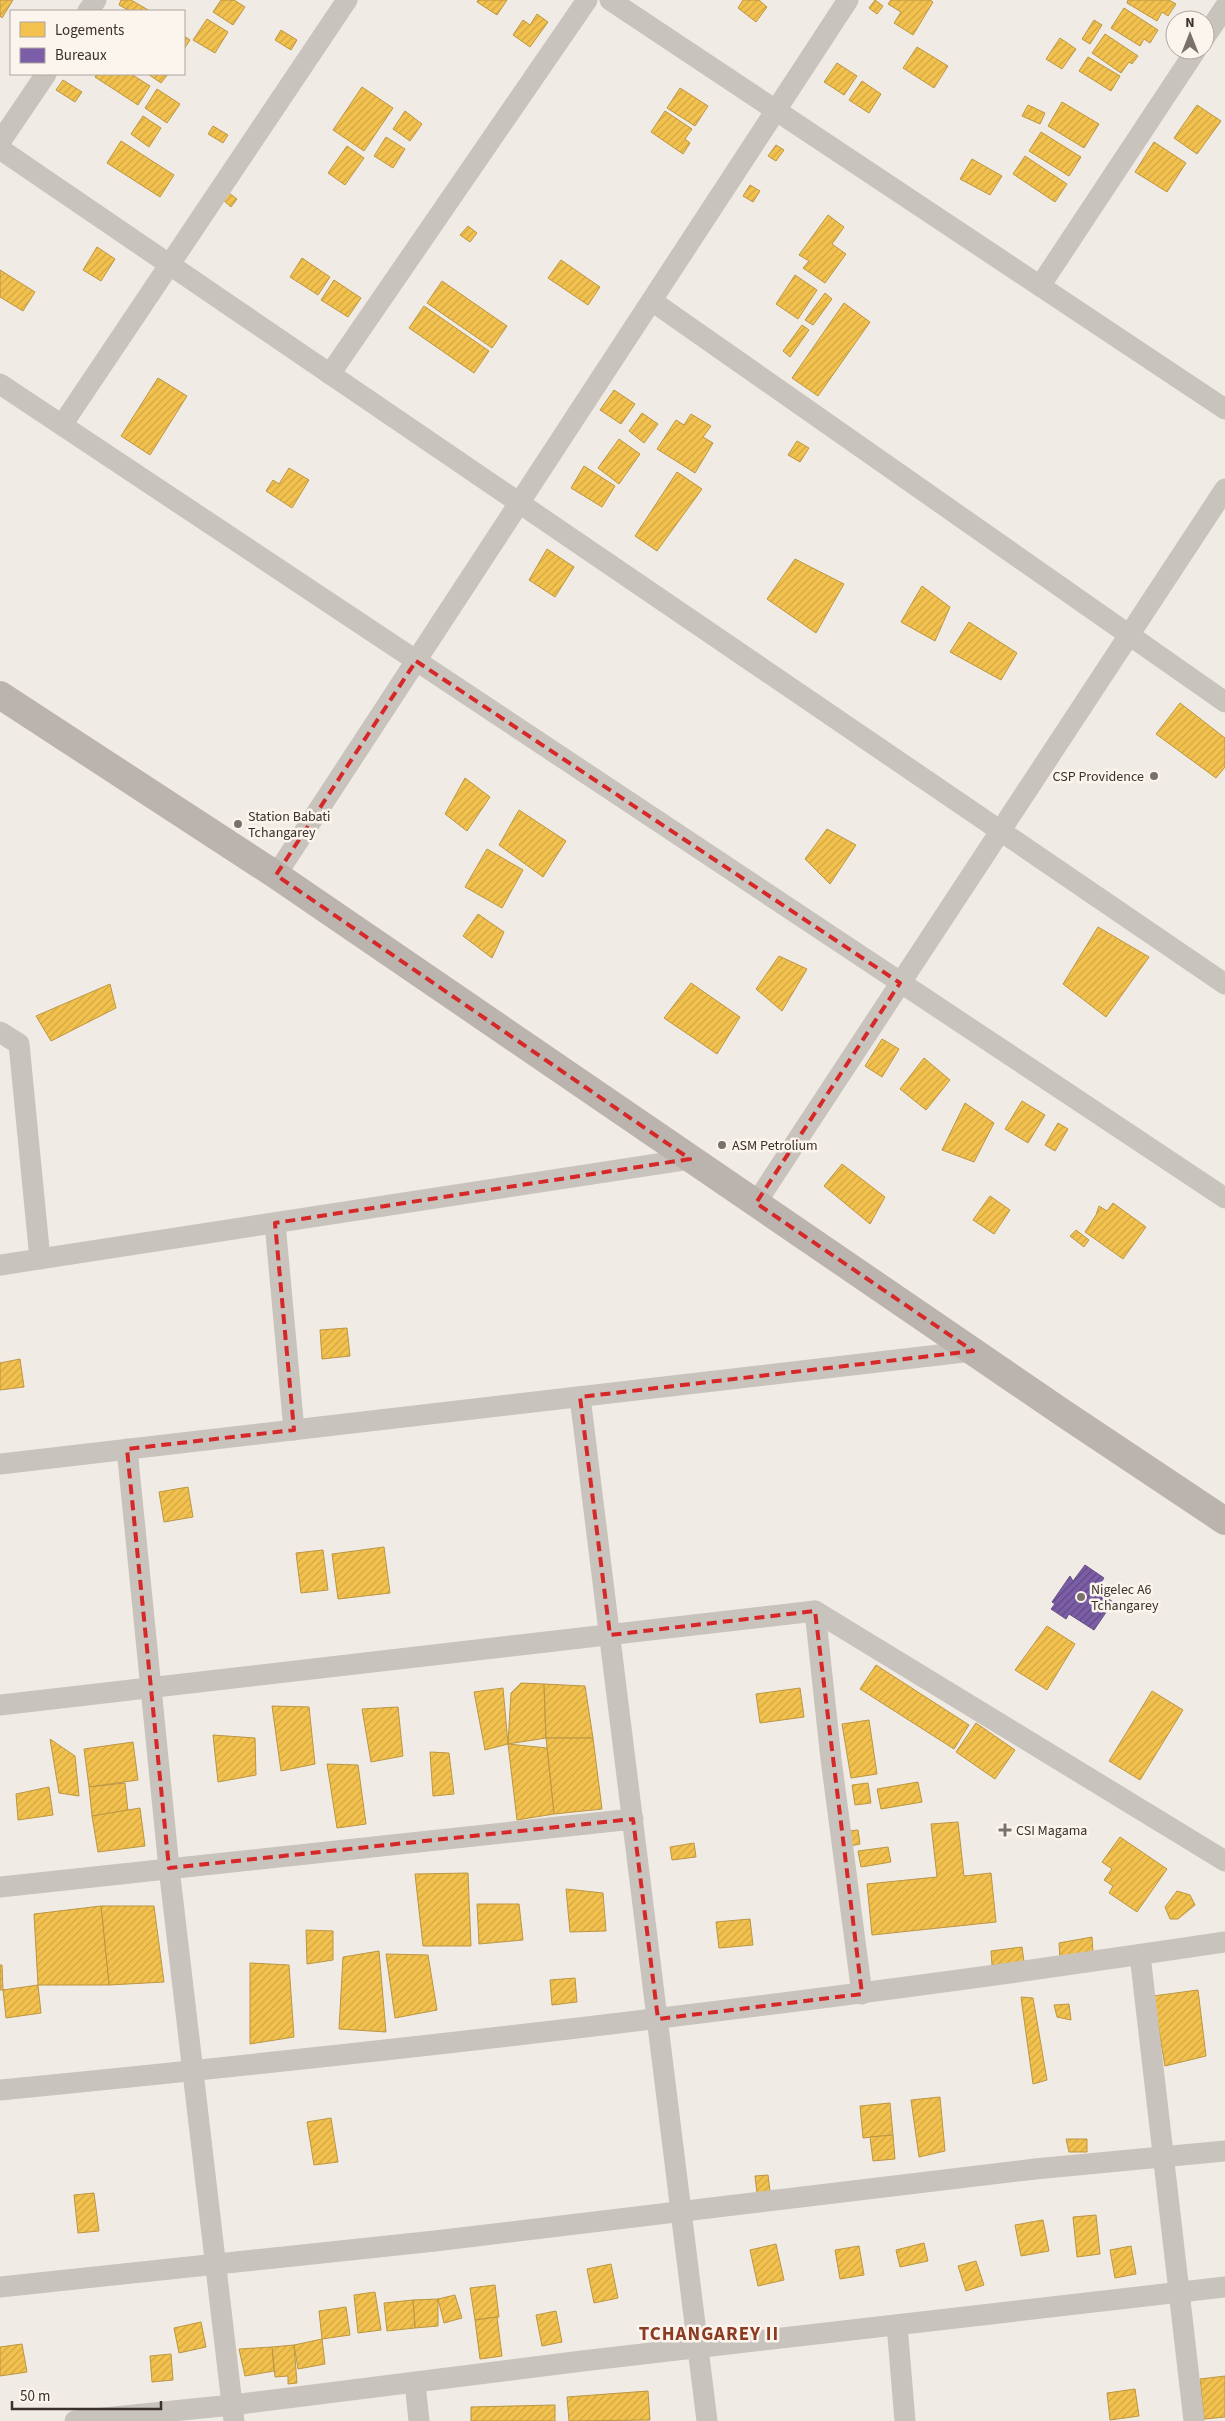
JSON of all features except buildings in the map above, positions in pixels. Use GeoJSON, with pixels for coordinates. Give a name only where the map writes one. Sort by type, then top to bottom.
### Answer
{"type":"FeatureCollection","features":[{"type":"Feature","properties":{"kind":"main road"},"geometry":{"type":"LineString","coordinates":[[0,695],[276,876],[1225,1521]]}},
{"type":"Feature","properties":{"kind":"street"},"geometry":{"type":"LineString","coordinates":[[62,425],[347,0]]}},
{"type":"Feature","properties":{"kind":"street"},"geometry":{"type":"LineString","coordinates":[[330,374],[587,0]]}},
{"type":"Feature","properties":{"kind":"street"},"geometry":{"type":"LineString","coordinates":[[610,0],[1225,409]]}},
{"type":"Feature","properties":{"kind":"street"},"geometry":{"type":"LineString","coordinates":[[276,876],[848,0]]}},
{"type":"Feature","properties":{"kind":"street"},"geometry":{"type":"LineString","coordinates":[[1215,22],[1225,7]]}},
{"type":"Feature","properties":{"kind":"street"},"geometry":{"type":"LineString","coordinates":[[1040,286],[1189,60]]}},
{"type":"Feature","properties":{"kind":"street"},"geometry":{"type":"LineString","coordinates":[[0,142],[45,75]]}},
{"type":"Feature","properties":{"kind":"street"},"geometry":{"type":"LineString","coordinates":[[0,149],[1225,984]]}},
{"type":"Feature","properties":{"kind":"street"},"geometry":{"type":"LineString","coordinates":[[652,301],[1225,702]]}},
{"type":"Feature","properties":{"kind":"street"},"geometry":{"type":"LineString","coordinates":[[0,384],[1225,1198]]}},
{"type":"Feature","properties":{"kind":"street"},"geometry":{"type":"LineString","coordinates":[[756,1203],[1225,489]]}},
{"type":"Feature","properties":{"kind":"street"},"geometry":{"type":"LineString","coordinates":[[0,1032],[9,1047],[40,1259]]}},
{"type":"Feature","properties":{"kind":"street"},"geometry":{"type":"LineString","coordinates":[[0,1265],[690,1159]]}},
{"type":"Feature","properties":{"kind":"street"},"geometry":{"type":"LineString","coordinates":[[274,1223],[294,1430]]}},
{"type":"Feature","properties":{"kind":"street"},"geometry":{"type":"LineString","coordinates":[[0,1464],[973,1351]]}},
{"type":"Feature","properties":{"kind":"street"},"geometry":{"type":"LineString","coordinates":[[580,1396],[708,2421]]}},
{"type":"Feature","properties":{"kind":"street"},"geometry":{"type":"LineString","coordinates":[[127,1450],[169,1868],[233,2413]]}},
{"type":"Feature","properties":{"kind":"street"},"geometry":{"type":"LineString","coordinates":[[815,1611],[831,1759],[862,1994]]}},
{"type":"Feature","properties":{"kind":"street"},"geometry":{"type":"LineString","coordinates":[[0,1705],[815,1611],[1225,1861]]}},
{"type":"Feature","properties":{"kind":"street"},"geometry":{"type":"LineString","coordinates":[[0,1887],[633,1819]]}},
{"type":"Feature","properties":{"kind":"street"},"geometry":{"type":"LineString","coordinates":[[0,2090],[192,2071],[658,2019],[862,1994],[1225,1942]]}},
{"type":"Feature","properties":{"kind":"street"},"geometry":{"type":"LineString","coordinates":[[1140,1955],[1194,2421]]}},
{"type":"Feature","properties":{"kind":"street"},"geometry":{"type":"LineString","coordinates":[[0,2287],[435,2241],[1035,2169],[1164,2159],[1225,2151]]}},
{"type":"Feature","properties":{"kind":"street"},"geometry":{"type":"LineString","coordinates":[[81,2421],[233,2413],[415,2383],[1225,2287]]}},
{"type":"Feature","properties":{"kind":"street"},"geometry":{"type":"LineString","coordinates":[[897,2325],[905,2421]]}},
{"type":"Feature","properties":{"kind":"street"},"geometry":{"type":"LineString","coordinates":[[415,2383],[419,2421]]}},
{"type":"Feature","properties":{"kind":"highlighted area"},"geometry":{"type":"Polygon","coordinates":[[[416,661],[900,983],[756,1203],[973,1351],[580,1397],[610,1635],[815,1611],[862,1994],[658,2019],[633,1819],[169,1868],[127,1449],[294,1430],[275,1223],[690,1159],[276,875],[416,661]]]}},
{"type":"Feature","properties":{"kind":"place","name":"CSP Providence"},"geometry":{"type":"Point","coordinates":[1154,776]}},
{"type":"Feature","properties":{"kind":"place","name":"Station Babati Tchangarey"},"geometry":{"type":"Point","coordinates":[238,824]}},
{"type":"Feature","properties":{"kind":"place","name":"ASM Petrolium"},"geometry":{"type":"Point","coordinates":[722,1145]}},
{"type":"Feature","properties":{"kind":"place","name":"Nigelec A6 Tchangarey"},"geometry":{"type":"Point","coordinates":[1081,1597]}},
{"type":"Feature","properties":{"kind":"place","name":"CSI Magama"},"geometry":{"type":"Point","coordinates":[1005,1830]}},
{"type":"Feature","properties":{"kind":"district","name":"TCHANGAREY II"},"geometry":{"type":"Point","coordinates":[709,2333]}}]}
